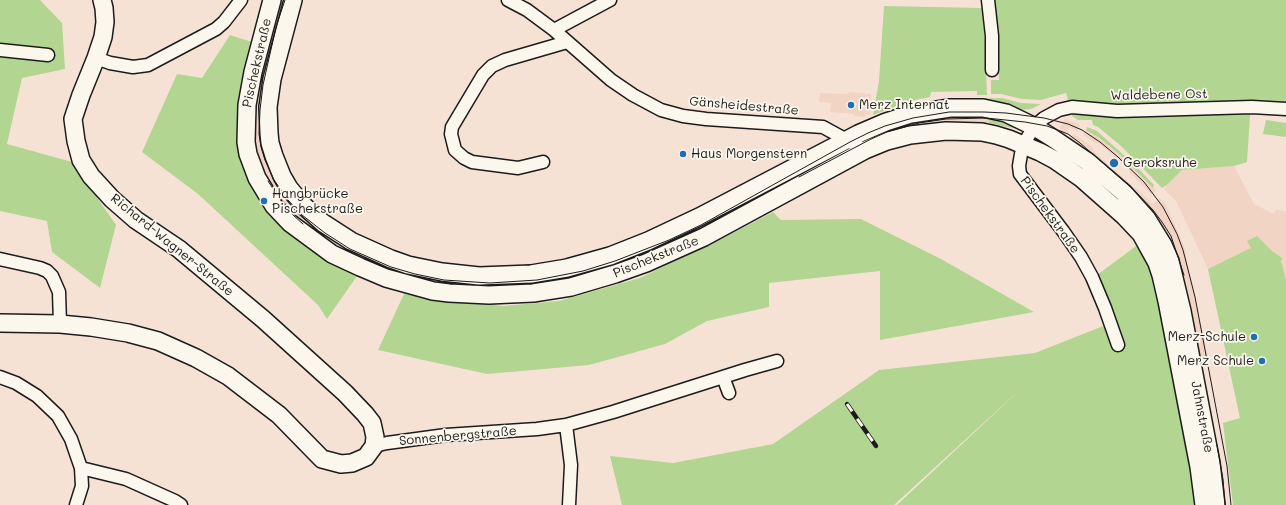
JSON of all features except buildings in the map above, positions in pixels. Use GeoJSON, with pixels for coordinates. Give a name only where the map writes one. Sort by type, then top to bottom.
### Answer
{"type":"FeatureCollection","features":[{"type":"Feature","properties":{"kind":"main road","name":"Richard-Wagner-Straße"},"geometry":{"type":"LineString","coordinates":[[102,0],[105,22],[103,37],[73,119],[76,141],[81,160],[91,176],[112,199],[136,220],[179,249],[251,309],[345,393],[372,423],[375,437],[374,446]]}},
{"type":"Feature","properties":{"kind":"main road","name":"Pischekstraße"},"geometry":{"type":"LineString","coordinates":[[272,0],[253,72],[247,105],[246,142],[248,154],[263,190],[280,214],[317,243],[338,256],[374,273],[417,287],[449,293],[513,295],[557,289],[615,274],[646,263],[704,237],[865,150],[910,134],[946,131],[971,131],[996,135],[1024,144]]}},
{"type":"Feature","properties":{"kind":"main road","name":"Pischekstraße"},"geometry":{"type":"LineString","coordinates":[[294,0],[272,79],[268,107],[268,133],[278,168],[289,188],[303,205],[323,223],[345,237],[364,248],[408,265],[442,272],[479,276],[531,274],[584,264],[622,252],[671,230],[768,182],[846,139],[872,127],[923,111],[950,108],[990,109],[1006,113],[1035,127]]}},
{"type":"Feature","properties":{"kind":"main road","name":"Jahnstraße"},"geometry":{"type":"LineString","coordinates":[[1035,127],[1072,151],[1124,192],[1147,219],[1163,245],[1170,261],[1182,311],[1211,463],[1216,505]]}},
{"type":"Feature","properties":{"kind":"main road","name":"Jahnstraße"},"geometry":{"type":"LineString","coordinates":[[1024,144],[1055,160],[1081,178],[1103,197],[1124,216],[1140,234],[1157,263],[1166,294],[1199,467],[1204,505]]}},
{"type":"Feature","properties":{"kind":"main road"},"geometry":{"type":"LineString","coordinates":[[0,323],[60,324],[91,327],[128,333],[158,341],[196,358],[228,376],[279,415],[318,455],[327,461],[341,464],[352,463],[366,456],[374,446]]}},
{"type":"Feature","properties":{"kind":"street"},"geometry":{"type":"LineString","coordinates":[[96,58],[110,63],[133,67],[148,65],[216,29],[224,22],[241,0]]}},
{"type":"Feature","properties":{"kind":"street","name":"Gänsheidestraße"},"geometry":{"type":"LineString","coordinates":[[508,0],[527,10],[554,30],[611,80],[633,95],[661,110],[683,116],[706,119],[819,127],[827,129],[865,150]]}},
{"type":"Feature","properties":{"kind":"street"},"geometry":{"type":"LineString","coordinates":[[554,30],[610,0]]}},
{"type":"Feature","properties":{"kind":"street"},"geometry":{"type":"LineString","coordinates":[[988,0],[992,36],[992,70]]}},
{"type":"Feature","properties":{"kind":"street"},"geometry":{"type":"LineString","coordinates":[[543,162],[518,168],[472,162],[464,158],[455,150],[451,134],[452,127],[482,76],[492,66],[505,60],[567,42]]}},
{"type":"Feature","properties":{"kind":"street"},"geometry":{"type":"LineString","coordinates":[[0,50],[48,55]]}},
{"type":"Feature","properties":{"kind":"street","name":"Waldebene Ost"},"geometry":{"type":"LineString","coordinates":[[1024,144],[1035,127],[1049,115],[1072,106],[1129,112],[1252,107],[1286,109]]}},
{"type":"Feature","properties":{"kind":"street","name":"Pischekstraße"},"geometry":{"type":"LineString","coordinates":[[1024,144],[1020,161],[1020,174],[1081,257],[1106,308],[1118,345]]}},
{"type":"Feature","properties":{"kind":"street"},"geometry":{"type":"LineString","coordinates":[[0,259],[40,268],[47,271],[52,276],[59,292],[60,324]]}},
{"type":"Feature","properties":{"kind":"street","name":"Sonnenbergstraße"},"geometry":{"type":"LineString","coordinates":[[374,446],[446,435],[537,430],[566,425],[613,412],[777,361]]}},
{"type":"Feature","properties":{"kind":"street"},"geometry":{"type":"LineString","coordinates":[[0,377],[16,383],[37,396],[58,416],[71,439],[81,468],[82,486],[76,505]]}},
{"type":"Feature","properties":{"kind":"street"},"geometry":{"type":"LineString","coordinates":[[723,377],[729,393]]}},
{"type":"Feature","properties":{"kind":"street"},"geometry":{"type":"LineString","coordinates":[[566,425],[571,465],[569,505]]}},
{"type":"Feature","properties":{"kind":"street"},"geometry":{"type":"LineString","coordinates":[[81,468],[126,479],[181,505]]}},
{"type":"Feature","properties":{"kind":"shaded area"},"geometry":{"type":"Polygon","coordinates":[[[277,0],[288,0],[268,157],[353,248],[503,280],[710,217],[712,221],[849,145],[856,149],[720,223],[609,271],[514,290],[420,283],[339,252],[285,210],[256,161],[251,113],[277,0]]]}},
{"type":"Feature","properties":{"kind":"shaded area","name":"Merz Internat"},"geometry":{"type":"Polygon","coordinates":[[[849,92],[871,94],[870,115],[865,114],[865,117],[854,116],[854,114],[830,112],[831,103],[819,102],[820,93],[848,94],[849,92]]]}},
{"type":"Feature","properties":{"kind":"shaded area"},"geometry":{"type":"Polygon","coordinates":[[[947,115],[990,116],[989,123],[960,121],[936,122],[906,128],[864,145],[857,141],[901,123],[947,115]]]}},
{"type":"Feature","properties":{"kind":"shaded area"},"geometry":{"type":"Polygon","coordinates":[[[1065,119],[1080,125],[1077,131],[1069,127],[1063,137],[1060,134],[1060,127],[1065,119]]]}},
{"type":"Feature","properties":{"kind":"shaded area"},"geometry":{"type":"Polygon","coordinates":[[[1086,130],[1101,139],[1120,155],[1156,191],[1151,195],[1117,158],[1098,143],[1097,144],[1083,135],[1086,130]]]}},
{"type":"Feature","properties":{"kind":"shaded area"},"geometry":{"type":"Polygon","coordinates":[[[1074,134],[1094,148],[1093,150],[1153,204],[1160,198],[1166,205],[1184,246],[1209,361],[1199,363],[1178,264],[1075,144],[1076,142],[1070,138],[1074,134]]]}},
{"type":"Feature","properties":{"kind":"shaded area","name":"Merz-Schule"},"geometry":{"type":"Polygon","coordinates":[[[1234,166],[1254,204],[1274,214],[1276,209],[1286,212],[1286,404],[1240,418],[1208,269],[1176,201],[1164,189],[1182,170],[1234,166]]]}},
{"type":"Feature","properties":{"kind":"green space"},"geometry":{"type":"Polygon","coordinates":[[[0,0],[40,0],[62,23],[65,69],[22,78],[7,144],[72,162],[116,225],[100,288],[52,252],[47,221],[0,211],[0,0]]]}},
{"type":"Feature","properties":{"kind":"green space"},"geometry":{"type":"Polygon","coordinates":[[[992,0],[1286,0],[1286,102],[1251,101],[1247,162],[1234,166],[1182,170],[1162,188],[1121,146],[1098,127],[1093,125],[1092,120],[1078,120],[1072,116],[1066,93],[1041,100],[1022,99],[1001,94],[991,94],[991,80],[999,80],[997,36],[992,0]]]}},
{"type":"Feature","properties":{"kind":"green space"},"geometry":{"type":"Polygon","coordinates":[[[884,6],[982,8],[987,95],[977,95],[977,91],[931,92],[930,97],[911,101],[873,115],[879,81],[884,6]]]}},
{"type":"Feature","properties":{"kind":"green space"},"geometry":{"type":"Polygon","coordinates":[[[230,35],[252,42],[238,98],[241,160],[295,237],[357,276],[327,319],[318,305],[198,194],[142,152],[177,74],[202,78],[230,35]]]}},
{"type":"Feature","properties":{"kind":"green space"},"geometry":{"type":"Polygon","coordinates":[[[1002,98],[1021,103],[1041,104],[1031,109],[1019,110],[938,103],[938,100],[1002,98]]]}},
{"type":"Feature","properties":{"kind":"green space"},"geometry":{"type":"Polygon","coordinates":[[[989,120],[1011,123],[1017,127],[1013,128],[989,123],[989,120]]]}},
{"type":"Feature","properties":{"kind":"green space"},"geometry":{"type":"Polygon","coordinates":[[[1266,120],[1286,123],[1286,137],[1263,134],[1266,120]]]}},
{"type":"Feature","properties":{"kind":"green space"},"geometry":{"type":"Polygon","coordinates":[[[1087,127],[1097,131],[1137,167],[1154,185],[1153,187],[1156,191],[1120,155],[1101,139],[1086,130],[1087,127]]]}},
{"type":"Feature","properties":{"kind":"green space"},"geometry":{"type":"Polygon","coordinates":[[[773,212],[781,220],[861,219],[941,259],[1034,312],[880,340],[880,271],[769,283],[769,307],[707,321],[665,344],[589,365],[487,374],[378,350],[404,294],[503,306],[559,301],[640,278],[773,212]]]}},
{"type":"Feature","properties":{"kind":"green space"},"geometry":{"type":"Polygon","coordinates":[[[1257,236],[1272,251],[1282,258],[1281,261],[1286,280],[1286,505],[1233,505],[1223,423],[1240,418],[1208,269],[1251,248],[1247,241],[1257,236]]]}},
{"type":"Feature","properties":{"kind":"green space"},"geometry":{"type":"Polygon","coordinates":[[[1136,246],[1151,267],[1196,491],[1196,505],[897,505],[1025,385],[894,505],[622,505],[610,456],[673,463],[773,444],[879,370],[1035,353],[1116,321],[1097,275],[1136,246]]]}},
{"type":"Feature","properties":{"kind":"tram line"},"geometry":{"type":"LineString","coordinates":[[285,0],[276,27],[263,85],[260,110],[259,134],[261,147],[274,180],[288,200],[302,215],[325,233],[350,249],[391,267],[444,280],[490,283],[537,280],[583,271],[615,261],[669,240],[701,225],[868,133],[885,126],[913,118],[949,112],[1006,113],[1044,118],[1068,124],[1082,130],[1100,142],[1118,157],[1144,182],[1163,207],[1177,234],[1183,250],[1195,297],[1227,466],[1231,505]]}},
{"type":"Feature","properties":{"kind":"tram line"},"geometry":{"type":"LineString","coordinates":[[799,177],[871,139],[887,132],[919,123],[946,119],[986,118],[1047,126],[1068,134],[1080,143],[1135,191],[1153,210],[1171,236],[1184,275]]}},
{"type":"Feature","properties":{"kind":"tram line"},"geometry":{"type":"LineString","coordinates":[[268,181],[282,202],[303,224]]}},
{"type":"Feature","properties":{"kind":"tram line"},"geometry":{"type":"LineString","coordinates":[[1217,445],[1223,479],[1225,505]]}},
{"type":"Feature","properties":{"kind":"railway"},"geometry":{"type":"LineString","coordinates":[[847,404],[876,446]]}},
{"type":"Feature","properties":{"kind":"place","name":"Merz Internat"},"geometry":{"type":"Point","coordinates":[851,105]}},
{"type":"Feature","properties":{"kind":"place","name":"Haus Morgenstern"},"geometry":{"type":"Point","coordinates":[683,154]}},
{"type":"Feature","properties":{"kind":"place","name":"Geroksruhe"},"geometry":{"type":"Point","coordinates":[1114,163]}},
{"type":"Feature","properties":{"kind":"place","name":"Hangbrücke Pischekstraße"},"geometry":{"type":"Point","coordinates":[264,201]}},
{"type":"Feature","properties":{"kind":"place","name":"Merz-Schule"},"geometry":{"type":"Point","coordinates":[1254,337]}},
{"type":"Feature","properties":{"kind":"place","name":"Merz Schule"},"geometry":{"type":"Point","coordinates":[1262,361]}}]}
